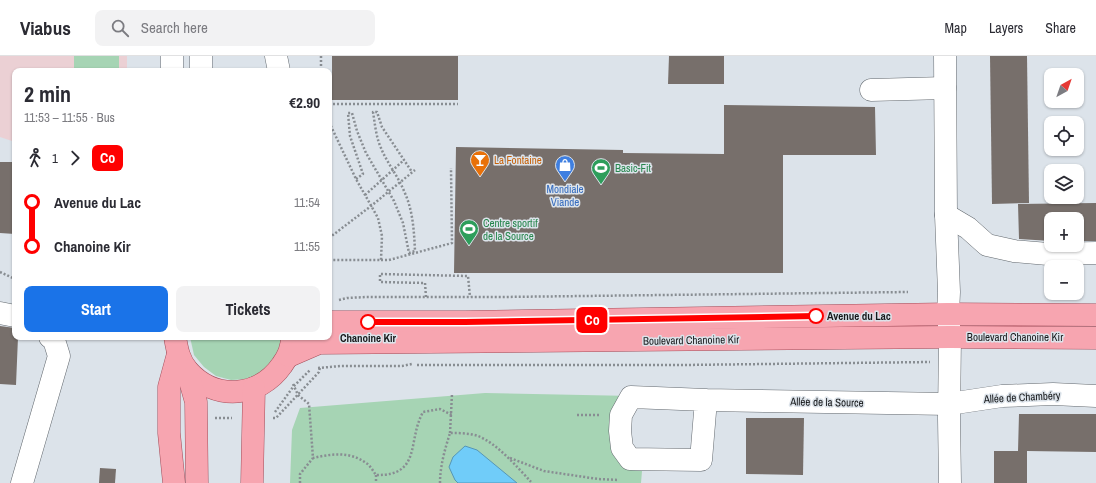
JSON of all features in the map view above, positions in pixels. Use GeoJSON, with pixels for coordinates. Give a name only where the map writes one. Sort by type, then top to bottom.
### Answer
{"type":"FeatureCollection","features":[{"type":"Feature","properties":{"kind":"main road","name":"Boulevard Chanoine Kir"},"geometry":{"type":"LineString","coordinates":[[332,322],[465,322],[948,314],[1096,315]]}},
{"type":"Feature","properties":{"kind":"main road","name":"Boulevard Chanoine Kir"},"geometry":{"type":"LineString","coordinates":[[290,346],[319,343],[950,337],[1096,338]]}},
{"type":"Feature","properties":{"kind":"main road"},"geometry":{"type":"LineString","coordinates":[[180,354],[201,383],[218,390],[236,392],[261,385],[276,374],[290,346]]}},
{"type":"Feature","properties":{"kind":"main road"},"geometry":{"type":"LineString","coordinates":[[174,483],[169,433],[169,387],[180,354]]}},
{"type":"Feature","properties":{"kind":"main road"},"geometry":{"type":"LineString","coordinates":[[180,354],[196,402],[197,483]]}},
{"type":"Feature","properties":{"kind":"main road"},"geometry":{"type":"LineString","coordinates":[[252,483],[254,388]]}},
{"type":"Feature","properties":{"kind":"street"},"geometry":{"type":"LineString","coordinates":[[172,56],[172,68]]}},
{"type":"Feature","properties":{"kind":"street"},"geometry":{"type":"LineString","coordinates":[[201,56],[201,68]]}},
{"type":"Feature","properties":{"kind":"street"},"geometry":{"type":"LineString","coordinates":[[276,56],[278,68]]}},
{"type":"Feature","properties":{"kind":"street"},"geometry":{"type":"LineString","coordinates":[[945,56],[946,214],[948,314],[950,337],[950,483]]}},
{"type":"Feature","properties":{"kind":"street"},"geometry":{"type":"LineString","coordinates":[[871,90],[945,88]]}},
{"type":"Feature","properties":{"kind":"street"},"geometry":{"type":"LineString","coordinates":[[946,214],[968,228],[987,245],[1014,251],[1048,254],[1096,253]]}},
{"type":"Feature","properties":{"kind":"street"},"geometry":{"type":"LineString","coordinates":[[0,313],[12,315]]}},
{"type":"Feature","properties":{"kind":"street"},"geometry":{"type":"LineString","coordinates":[[22,483],[59,356],[54,340]]}},
{"type":"Feature","properties":{"kind":"street","name":"Allée de Chambéry"},"geometry":{"type":"LineString","coordinates":[[949,404],[1002,396],[1053,394],[1096,396]]}},
{"type":"Feature","properties":{"kind":"street","name":"Allée de la Source"},"geometry":{"type":"LineString","coordinates":[[706,400],[949,404]]}},
{"type":"Feature","properties":{"kind":"path"},"geometry":{"type":"LineString","coordinates":[[321,56],[321,68]]}},
{"type":"Feature","properties":{"kind":"path"},"geometry":{"type":"LineString","coordinates":[[332,104],[458,104]]}},
{"type":"Feature","properties":{"kind":"path"},"geometry":{"type":"LineString","coordinates":[[332,236],[389,192],[400,182],[414,171],[404,160],[382,127],[377,112],[373,112],[375,128],[380,146],[400,182],[410,206],[414,229],[415,251],[409,253],[403,223],[389,192],[360,138],[352,113],[348,113],[350,136],[363,174],[356,179]]}},
{"type":"Feature","properties":{"kind":"path"},"geometry":{"type":"LineString","coordinates":[[332,128],[356,179],[378,218],[382,236],[381,260]]}},
{"type":"Feature","properties":{"kind":"path"},"geometry":{"type":"LineString","coordinates":[[365,195],[404,160]]}},
{"type":"Feature","properties":{"kind":"path"},"geometry":{"type":"LineString","coordinates":[[332,260],[389,260],[452,243],[451,168]]}},
{"type":"Feature","properties":{"kind":"path"},"geometry":{"type":"LineString","coordinates":[[0,272],[12,278]]}},
{"type":"Feature","properties":{"kind":"path"},"geometry":{"type":"LineString","coordinates":[[426,297],[426,283],[380,282],[380,274],[468,276],[470,297]]}},
{"type":"Feature","properties":{"kind":"path"},"geometry":{"type":"LineString","coordinates":[[336,301],[353,297],[915,292]]}},
{"type":"Feature","properties":{"kind":"path"},"geometry":{"type":"LineString","coordinates":[[290,346],[293,387],[298,395],[309,404],[313,458]]}},
{"type":"Feature","properties":{"kind":"path"},"geometry":{"type":"LineString","coordinates":[[273,418],[275,410],[293,387],[311,369],[320,367],[402,366],[412,364],[692,365],[950,362]]}},
{"type":"Feature","properties":{"kind":"path"},"geometry":{"type":"LineString","coordinates":[[440,483],[442,460],[450,433],[452,394]]}},
{"type":"Feature","properties":{"kind":"path"},"geometry":{"type":"LineString","coordinates":[[376,475],[396,473],[404,467],[410,459],[418,421],[423,412],[440,409],[452,415]]}},
{"type":"Feature","properties":{"kind":"path"},"geometry":{"type":"LineString","coordinates":[[450,433],[469,434],[485,440],[509,458],[532,483]]}},
{"type":"Feature","properties":{"kind":"path"},"geometry":{"type":"LineString","coordinates":[[300,483],[300,474],[313,458],[344,454],[367,463],[376,475],[376,483]]}},
{"type":"Feature","properties":{"kind":"path"},"geometry":{"type":"LineString","coordinates":[[509,458],[544,471],[598,479],[618,480]]}},
{"type":"Feature","properties":{"kind":"shaded area"},"geometry":{"type":"Polygon","coordinates":[[[0,56],[127,56],[127,68],[12,68],[12,141],[0,137],[0,56]]]}},
{"type":"Feature","properties":{"kind":"green space"},"geometry":{"type":"Polygon","coordinates":[[[74,56],[119,56],[119,68],[74,68],[74,56]]]}},
{"type":"Feature","properties":{"kind":"green space"},"geometry":{"type":"Polygon","coordinates":[[[191,340],[282,340],[280,350],[261,374],[247,379],[231,380],[216,376],[204,367],[194,355],[191,340]]]}},
{"type":"Feature","properties":{"kind":"green space"},"geometry":{"type":"Polygon","coordinates":[[[485,393],[633,396],[626,401],[631,470],[642,471],[641,483],[290,483],[292,430],[300,408],[485,393]]]}},
{"type":"Feature","properties":{"kind":"water"},"geometry":{"type":"Polygon","coordinates":[[[465,446],[477,450],[517,483],[458,483],[449,467],[453,457],[465,446]]]}},
{"type":"Feature","properties":{"kind":"building"},"geometry":{"type":"Polygon","coordinates":[[[332,56],[458,56],[458,100],[332,100],[332,56]]]}},
{"type":"Feature","properties":{"kind":"building"},"geometry":{"type":"Polygon","coordinates":[[[669,56],[724,56],[724,84],[668,84],[669,56]]]}},
{"type":"Feature","properties":{"kind":"building"},"geometry":{"type":"Polygon","coordinates":[[[990,56],[1027,56],[1029,203],[992,204],[990,56]]]}},
{"type":"Feature","properties":{"kind":"building"},"geometry":{"type":"Polygon","coordinates":[[[724,105],[875,107],[876,155],[783,155],[783,273],[454,273],[456,147],[623,150],[623,153],[724,154],[724,105]]]}},
{"type":"Feature","properties":{"kind":"building"},"geometry":{"type":"Polygon","coordinates":[[[0,162],[12,162],[12,234],[0,233],[0,162]]]}},
{"type":"Feature","properties":{"kind":"building"},"geometry":{"type":"Polygon","coordinates":[[[1096,203],[1096,241],[1084,241],[1084,212],[1044,212],[1044,241],[1019,239],[1018,204],[1096,203]]]}},
{"type":"Feature","properties":{"kind":"building"},"geometry":{"type":"Polygon","coordinates":[[[0,326],[12,328],[12,340],[18,340],[16,385],[0,384],[0,326]]]}},
{"type":"Feature","properties":{"kind":"building"},"geometry":{"type":"Polygon","coordinates":[[[1019,414],[1096,414],[1096,452],[1027,451],[1027,483],[994,483],[994,451],[1018,451],[1019,414]]]}},
{"type":"Feature","properties":{"kind":"building"},"geometry":{"type":"Polygon","coordinates":[[[746,418],[804,418],[803,475],[746,474],[746,418]]]}},
{"type":"Feature","properties":{"kind":"building"},"geometry":{"type":"Polygon","coordinates":[[[100,468],[116,469],[115,483],[99,483],[100,468]]]}},
{"type":"Feature","properties":{"kind":"bus line","name":"Co"},"geometry":{"type":"LineString","coordinates":[[368,322],[426,323],[816,316]]}},
{"type":"Feature","properties":{"kind":"place","name":"La Fontaine"},"geometry":{"type":"Point","coordinates":[480,177]}},
{"type":"Feature","properties":{"kind":"place","name":"Mondiale Viande"},"geometry":{"type":"Point","coordinates":[565,182]}},
{"type":"Feature","properties":{"kind":"place","name":"Basic-Fit"},"geometry":{"type":"Point","coordinates":[601,185]}},
{"type":"Feature","properties":{"kind":"place","name":"Centre sportif de la Source"},"geometry":{"type":"Point","coordinates":[469,246]}},
{"type":"Feature","properties":{"kind":"place","name":"Avenue du Lac"},"geometry":{"type":"Point","coordinates":[816,316]}},
{"type":"Feature","properties":{"kind":"place","name":"Chanoine Kir"},"geometry":{"type":"Point","coordinates":[368,322]}}]}
